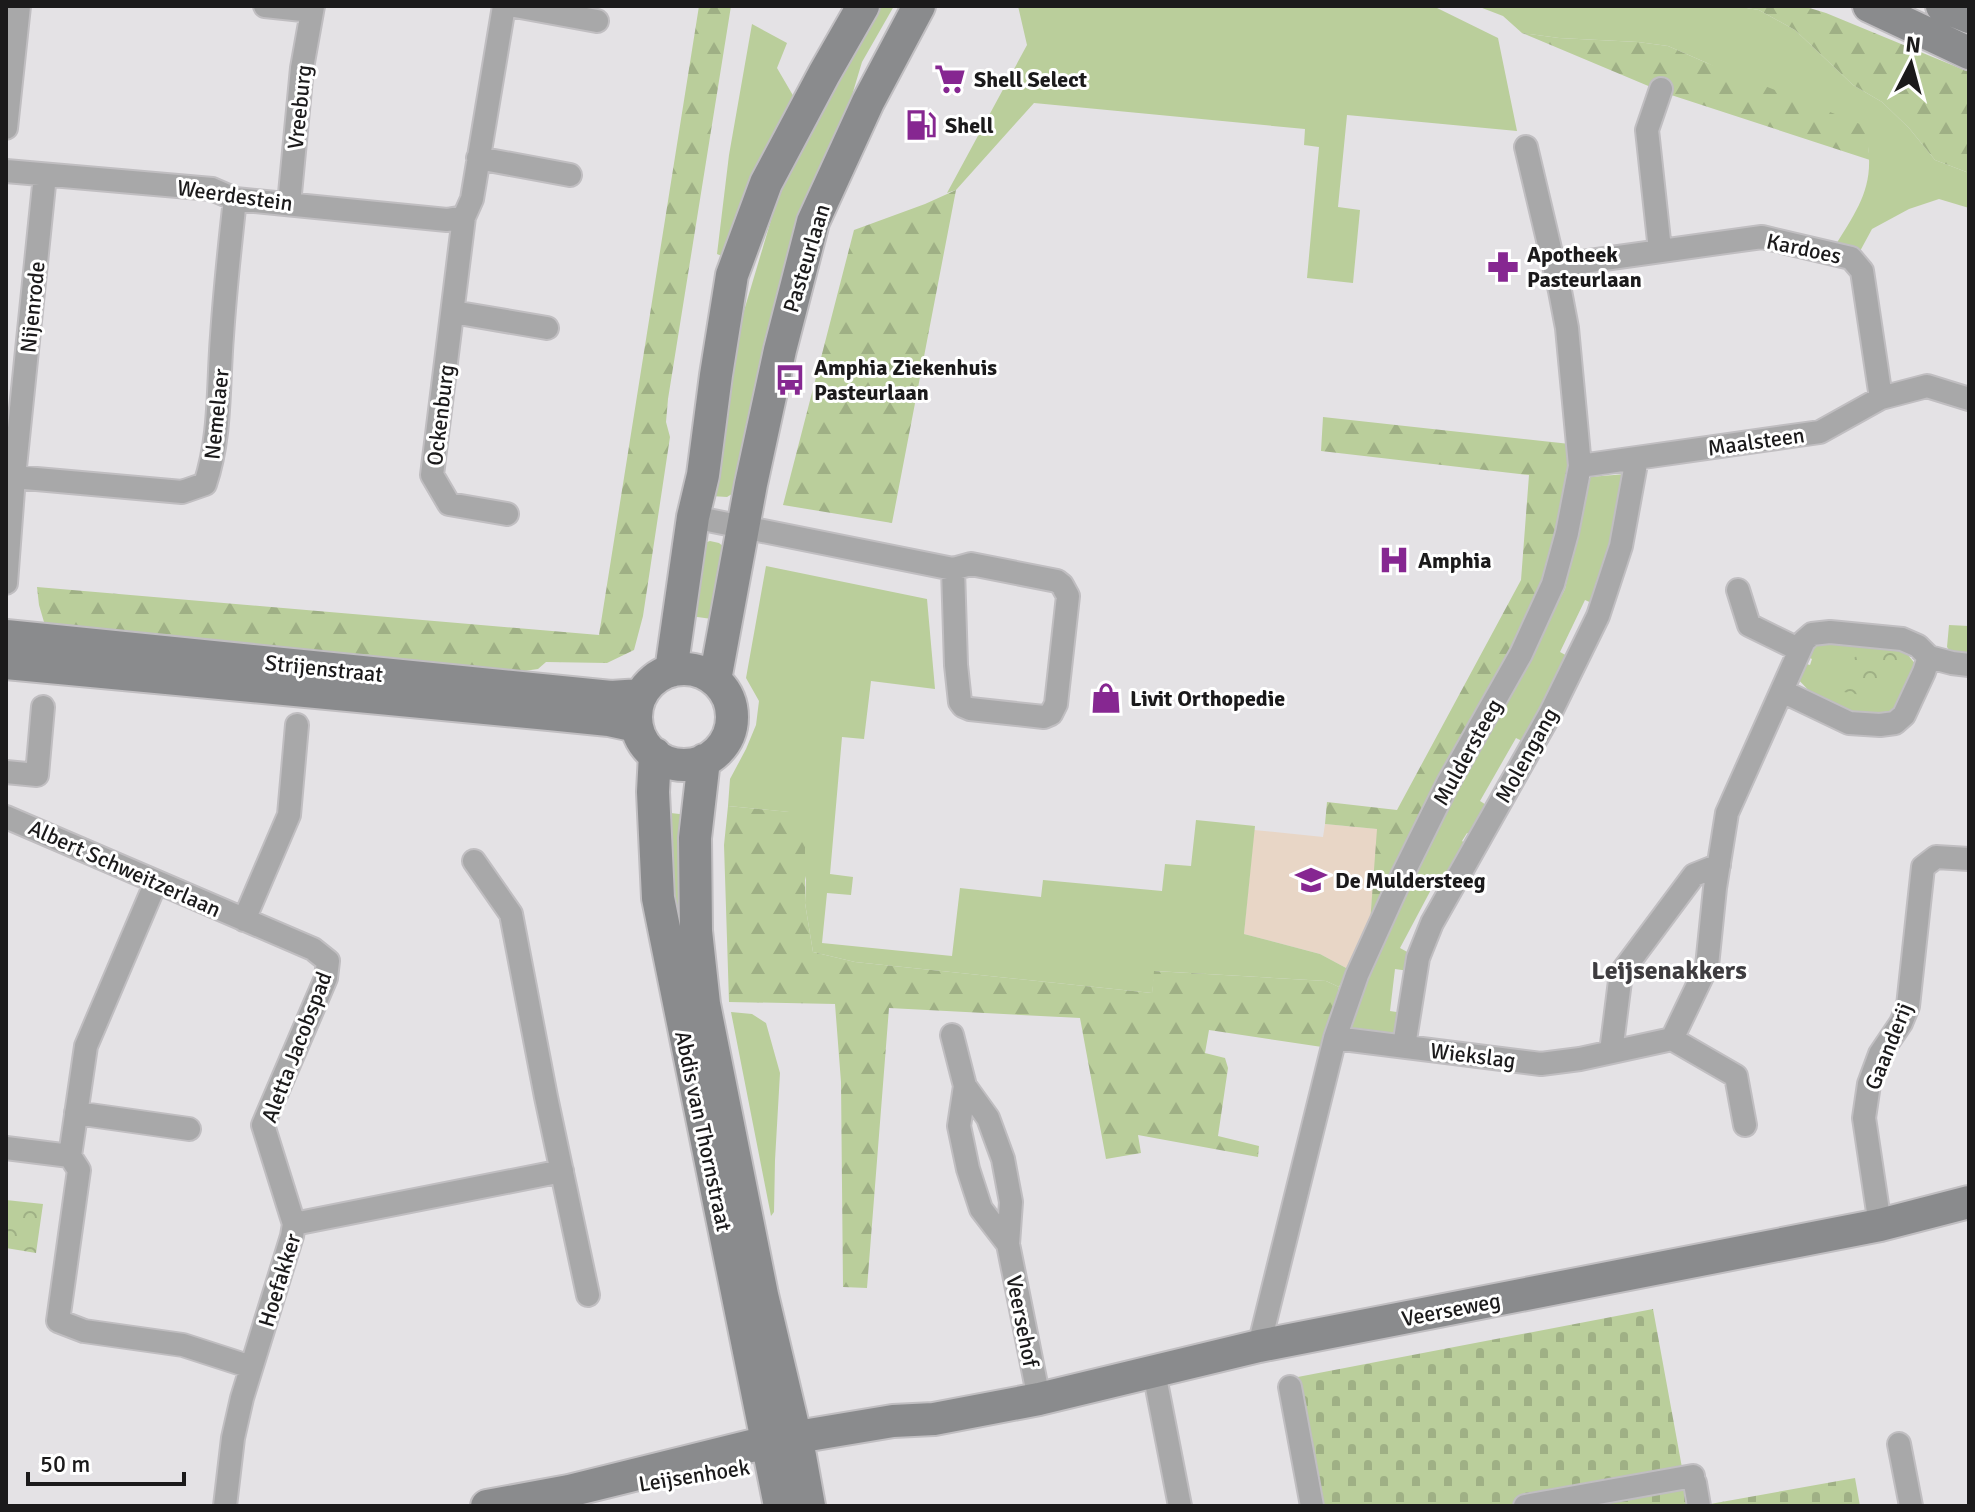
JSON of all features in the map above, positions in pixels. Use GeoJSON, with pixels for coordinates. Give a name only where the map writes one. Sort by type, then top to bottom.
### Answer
{"type":"FeatureCollection","features":[{"type":"Feature","properties":{"kind":"main road"},"geometry":{"type":"LineString","coordinates":[[671,671],[732,275],[766,183],[863,6]]}},
{"type":"Feature","properties":{"kind":"main road","name":"Pasteurlaan"},"geometry":{"type":"LineString","coordinates":[[715,680],[742,526],[780,350],[813,222],[868,102],[919,6]]}},
{"type":"Feature","properties":{"kind":"main road"},"geometry":{"type":"LineString","coordinates":[[1942,6],[1969,17]]}},
{"type":"Feature","properties":{"kind":"main road"},"geometry":{"type":"LineString","coordinates":[[1870,8],[1969,53]]}},
{"type":"Feature","properties":{"kind":"main road","name":"Strijenstraat"},"geometry":{"type":"LineString","coordinates":[[6,636],[611,697],[639,710]]}},
{"type":"Feature","properties":{"kind":"main road","name":"Strijenstraat"},"geometry":{"type":"LineString","coordinates":[[6,663],[609,720],[639,710]]}},
{"type":"Feature","properties":{"kind":"main road"},"geometry":{"type":"LineString","coordinates":[[686,669],[702,672],[715,680],[726,692],[732,707],[732,723],[727,739],[717,752],[687,765],[670,762],[655,754],[641,737],[639,710],[649,684],[671,671],[686,669]]}},
{"type":"Feature","properties":{"kind":"main road","name":"Abdis van Thornstraat"},"geometry":{"type":"LineString","coordinates":[[655,754],[653,792],[658,898],[783,1449],[809,1506]]}},
{"type":"Feature","properties":{"kind":"main road","name":"Abdis van Thornstraat"},"geometry":{"type":"LineString","coordinates":[[704,760],[695,838],[696,931],[704,1004],[762,1295],[783,1449],[780,1506]]}},
{"type":"Feature","properties":{"kind":"main road","name":"Veerseweg"},"geometry":{"type":"LineString","coordinates":[[783,1449],[895,1436],[934,1419],[1039,1399],[1259,1346],[1880,1225],[1969,1202]]}},
{"type":"Feature","properties":{"kind":"main road","name":"Leijsenhoek"},"geometry":{"type":"LineString","coordinates":[[487,1506],[570,1498],[680,1480],[783,1449]]}},
{"type":"Feature","properties":{"kind":"street"},"geometry":{"type":"LineString","coordinates":[[6,128],[19,6]]}},
{"type":"Feature","properties":{"kind":"street","name":"Vreeburg"},"geometry":{"type":"LineString","coordinates":[[265,6],[313,8],[302,68],[289,204]]}},
{"type":"Feature","properties":{"kind":"street","name":"Ockenburg"},"geometry":{"type":"LineString","coordinates":[[504,6],[472,199],[464,217],[432,475],[449,504],[507,514]]}},
{"type":"Feature","properties":{"kind":"street"},"geometry":{"type":"LineString","coordinates":[[515,6],[597,21]]}},
{"type":"Feature","properties":{"kind":"street"},"geometry":{"type":"LineString","coordinates":[[1660,250],[1647,130],[1661,89]]}},
{"type":"Feature","properties":{"kind":"street","name":"Muldersteeg"},"geometry":{"type":"LineString","coordinates":[[1259,1346],[1335,1038],[1357,975],[1448,783],[1521,654],[1553,584],[1567,533],[1580,466],[1567,328],[1526,147]]}},
{"type":"Feature","properties":{"kind":"street"},"geometry":{"type":"LineString","coordinates":[[478,158],[570,175]]}},
{"type":"Feature","properties":{"kind":"street","name":"Weerdestein"},"geometry":{"type":"LineString","coordinates":[[6,171],[212,189],[235,199],[447,220],[464,217]]}},
{"type":"Feature","properties":{"kind":"street","name":"Nijenrode"},"geometry":{"type":"LineString","coordinates":[[6,583],[45,175]]}},
{"type":"Feature","properties":{"kind":"street","name":"Nemelaer"},"geometry":{"type":"LineString","coordinates":[[14,477],[182,492],[205,484],[212,464],[235,199]]}},
{"type":"Feature","properties":{"kind":"street","name":"Kardoes"},"geometry":{"type":"LineString","coordinates":[[1554,266],[1762,237],[1851,258],[1862,271],[1881,398]]}},
{"type":"Feature","properties":{"kind":"street"},"geometry":{"type":"LineString","coordinates":[[453,312],[547,328]]}},
{"type":"Feature","properties":{"kind":"street","name":"Maalsteen"},"geometry":{"type":"LineString","coordinates":[[1580,466],[1820,432],[1881,398],[1927,386],[1969,399]]}},
{"type":"Feature","properties":{"kind":"street","name":"Molengang"},"geometry":{"type":"LineString","coordinates":[[1404,1046],[1418,958],[1432,923],[1550,714],[1598,616],[1621,546],[1637,458]]}},
{"type":"Feature","properties":{"kind":"street"},"geometry":{"type":"LineString","coordinates":[[693,517],[953,569],[971,564],[1057,581],[1068,596],[1056,704],[1048,716],[970,709],[960,702],[953,569]]}},
{"type":"Feature","properties":{"kind":"street"},"geometry":{"type":"LineString","coordinates":[[1738,590],[1749,625],[1800,650]]}},
{"type":"Feature","properties":{"kind":"street"},"geometry":{"type":"LineString","coordinates":[[1745,1125],[1736,1076],[1672,1039],[1707,966],[1727,813],[1804,641],[1812,634],[1830,632],[1902,639],[1918,646],[1929,657],[1969,665]]}},
{"type":"Feature","properties":{"kind":"street"},"geometry":{"type":"LineString","coordinates":[[1782,691],[1849,723],[1895,723],[1904,715],[1929,657]]}},
{"type":"Feature","properties":{"kind":"street"},"geometry":{"type":"LineString","coordinates":[[6,772],[37,775],[43,707]]}},
{"type":"Feature","properties":{"kind":"street","name":"Albert Schweitzerlaan"},"geometry":{"type":"LineString","coordinates":[[244,920],[289,815],[297,725]]}},
{"type":"Feature","properties":{"kind":"street","name":"Albert Schweitzerlaan"},"geometry":{"type":"LineString","coordinates":[[6,817],[313,949],[328,961]]}},
{"type":"Feature","properties":{"kind":"street","name":"Gaanderij"},"geometry":{"type":"LineString","coordinates":[[1880,1225],[1864,1118],[1869,1084],[1880,1054],[1901,1023],[1908,1006],[1923,867],[1936,857],[1969,859]]}},
{"type":"Feature","properties":{"kind":"street"},"geometry":{"type":"LineString","coordinates":[[474,861],[511,914],[588,1295]]}},
{"type":"Feature","properties":{"kind":"street"},"geometry":{"type":"LineString","coordinates":[[1611,1052],[1621,973],[1694,875],[1719,865]]}},
{"type":"Feature","properties":{"kind":"street"},"geometry":{"type":"LineString","coordinates":[[156,882],[86,1046],[70,1156],[79,1170],[58,1321],[84,1331],[183,1345],[251,1367]]}},
{"type":"Feature","properties":{"kind":"street","name":"Aletta Jacobspad"},"geometry":{"type":"LineString","coordinates":[[294,1224],[263,1125],[326,978],[328,961]]}},
{"type":"Feature","properties":{"kind":"street","name":"Veersehof"},"geometry":{"type":"LineString","coordinates":[[952,1035],[965,1086],[988,1118],[1003,1159],[1011,1202],[1008,1244],[1039,1399]]}},
{"type":"Feature","properties":{"kind":"street","name":"Wiekslag"},"geometry":{"type":"LineString","coordinates":[[1335,1038],[1541,1064],[1672,1039]]}},
{"type":"Feature","properties":{"kind":"street","name":"Veersehof"},"geometry":{"type":"LineString","coordinates":[[965,1086],[959,1126],[968,1169],[981,1209],[1008,1244]]}},
{"type":"Feature","properties":{"kind":"street"},"geometry":{"type":"LineString","coordinates":[[76,1113],[189,1129]]}},
{"type":"Feature","properties":{"kind":"street"},"geometry":{"type":"LineString","coordinates":[[6,1148],[70,1156]]}},
{"type":"Feature","properties":{"kind":"street","name":"Hoefakker"},"geometry":{"type":"LineString","coordinates":[[225,1506],[233,1438],[242,1398],[294,1224],[562,1171]]}},
{"type":"Feature","properties":{"kind":"street"},"geometry":{"type":"LineString","coordinates":[[1154,1372],[1180,1506]]}},
{"type":"Feature","properties":{"kind":"street"},"geometry":{"type":"LineString","coordinates":[[1290,1387],[1312,1506]]}},
{"type":"Feature","properties":{"kind":"street"},"geometry":{"type":"LineString","coordinates":[[1899,1444],[1911,1506]]}},
{"type":"Feature","properties":{"kind":"street"},"geometry":{"type":"LineString","coordinates":[[1525,1506],[1694,1480],[1699,1506]]}},
{"type":"Feature","properties":{"kind":"shaded area","name":"De Muldersteeg"},"geometry":{"type":"Polygon","coordinates":[[[1325,824],[1378,829],[1370,923],[1348,969],[1320,954],[1244,934],[1254,830],[1323,837],[1325,824]]]}},
{"type":"Feature","properties":{"kind":"green space"},"geometry":{"type":"Polygon","coordinates":[[[699,6],[731,6],[668,399],[666,422],[670,437],[643,616],[634,650],[607,663],[546,662],[538,669],[517,672],[44,622],[37,587],[599,635],[699,6]]]}},
{"type":"Feature","properties":{"kind":"green space"},"geometry":{"type":"Polygon","coordinates":[[[880,6],[894,6],[862,62],[740,489],[727,497],[711,496],[726,371],[780,190],[837,80],[880,6]]]}},
{"type":"Feature","properties":{"kind":"green space"},"geometry":{"type":"Polygon","coordinates":[[[1018,6],[1433,6],[1498,38],[1517,131],[1347,115],[1338,207],[1360,210],[1353,283],[1307,278],[1319,147],[1304,145],[1305,129],[1034,103],[956,190],[947,193],[1027,45],[1018,6]]]}},
{"type":"Feature","properties":{"kind":"green space"},"geometry":{"type":"Polygon","coordinates":[[[1477,6],[1734,6],[1759,10],[1795,30],[1853,85],[1882,102],[1935,160],[1969,173],[1969,208],[1939,199],[1909,209],[1872,229],[1859,253],[1835,246],[1856,211],[1865,188],[1868,147],[1707,63],[1668,46],[1522,33],[1503,16],[1477,6]]]}},
{"type":"Feature","properties":{"kind":"green space"},"geometry":{"type":"Polygon","coordinates":[[[1734,6],[1803,6],[1969,72],[1969,173],[1935,160],[1882,102],[1853,85],[1795,30],[1759,10],[1734,6]]]}},
{"type":"Feature","properties":{"kind":"green space"},"geometry":{"type":"Polygon","coordinates":[[[752,24],[787,43],[777,68],[798,104],[722,256],[717,254],[729,155],[752,24]]]}},
{"type":"Feature","properties":{"kind":"green space"},"geometry":{"type":"Polygon","coordinates":[[[1522,33],[1668,46],[1870,128],[1870,160],[1665,93],[1522,33]]]}},
{"type":"Feature","properties":{"kind":"green space"},"geometry":{"type":"Polygon","coordinates":[[[956,190],[892,523],[783,505],[854,230],[956,190]]]}},
{"type":"Feature","properties":{"kind":"green space"},"geometry":{"type":"Polygon","coordinates":[[[1323,417],[1570,444],[1573,471],[1544,580],[1370,923],[1377,829],[1325,824],[1327,802],[1397,810],[1521,580],[1529,475],[1321,451],[1323,417]]]}},
{"type":"Feature","properties":{"kind":"green space"},"geometry":{"type":"Polygon","coordinates":[[[1626,474],[1596,605],[1585,600],[1560,652],[1571,658],[1528,744],[1516,738],[1480,801],[1491,808],[1475,837],[1467,833],[1462,841],[1470,846],[1446,890],[1434,884],[1400,948],[1411,954],[1409,971],[1395,969],[1390,1011],[1403,1013],[1402,1027],[1390,1037],[1346,1033],[1370,967],[1453,795],[1565,589],[1590,477],[1626,474]]]}},
{"type":"Feature","properties":{"kind":"green space"},"geometry":{"type":"Polygon","coordinates":[[[710,541],[724,547],[719,620],[683,615],[701,544],[710,541]]]}},
{"type":"Feature","properties":{"kind":"green space"},"geometry":{"type":"Polygon","coordinates":[[[766,566],[927,599],[935,689],[871,681],[864,739],[842,737],[830,874],[853,877],[851,895],[827,893],[822,943],[952,956],[960,888],[1041,897],[1043,880],[1162,891],[1165,864],[1191,866],[1196,820],[1255,826],[1244,934],[1320,954],[1348,969],[1339,987],[1326,981],[1155,971],[1152,993],[855,962],[813,952],[805,903],[806,880],[789,812],[728,806],[730,779],[756,725],[759,701],[746,678],[766,566]]]}},
{"type":"Feature","properties":{"kind":"green space"},"geometry":{"type":"Polygon","coordinates":[[[1949,625],[1969,626],[1969,656],[1952,654],[1947,647],[1949,625]]]}},
{"type":"Feature","properties":{"kind":"green space"},"geometry":{"type":"Polygon","coordinates":[[[1826,639],[1903,649],[1917,666],[1897,711],[1882,717],[1854,716],[1814,696],[1794,675],[1803,663],[1810,665],[1812,659],[1806,656],[1812,647],[1826,639]]]}},
{"type":"Feature","properties":{"kind":"green space"},"geometry":{"type":"Polygon","coordinates":[[[1889,648],[1903,649],[1906,660],[1899,678],[1878,679],[1872,697],[1844,692],[1846,663],[1860,654],[1880,659],[1889,648]]]}},
{"type":"Feature","properties":{"kind":"green space"},"geometry":{"type":"Polygon","coordinates":[[[728,806],[790,812],[805,827],[805,903],[813,952],[855,962],[1152,993],[1154,971],[1326,981],[1339,987],[1322,1047],[1209,1030],[1205,1053],[1225,1058],[1228,1068],[1218,1136],[1259,1146],[1258,1157],[1138,1135],[1141,1153],[1106,1159],[1080,1018],[889,1008],[867,1288],[843,1287],[841,1082],[835,1004],[729,1002],[724,845],[728,806]]]}},
{"type":"Feature","properties":{"kind":"green space"},"geometry":{"type":"Polygon","coordinates":[[[662,812],[688,815],[678,926],[669,886],[662,812]]]}},
{"type":"Feature","properties":{"kind":"green space"},"geometry":{"type":"Polygon","coordinates":[[[731,1012],[752,1014],[766,1023],[780,1073],[774,1212],[771,1216],[731,1012]]]}},
{"type":"Feature","properties":{"kind":"green space"},"geometry":{"type":"Polygon","coordinates":[[[6,1200],[43,1204],[36,1253],[6,1248],[6,1200]]]}},
{"type":"Feature","properties":{"kind":"green space"},"geometry":{"type":"Polygon","coordinates":[[[1653,1309],[1689,1506],[1304,1506],[1282,1380],[1653,1309]]]}},
{"type":"Feature","properties":{"kind":"green space"},"geometry":{"type":"Polygon","coordinates":[[[1855,1478],[1860,1506],[1699,1506],[1855,1478]]]}},
{"type":"Feature","properties":{"kind":"place","name":"Shell Select"},"geometry":{"type":"Point","coordinates":[950,79]}},
{"type":"Feature","properties":{"kind":"place","name":"Shell"},"geometry":{"type":"Point","coordinates":[921,125]}},
{"type":"Feature","properties":{"kind":"place","name":"Apotheek Pasteurlaan"},"geometry":{"type":"Point","coordinates":[1503,267]}},
{"type":"Feature","properties":{"kind":"place","name":"Amphia Ziekenhuis Pasteurlaan"},"geometry":{"type":"Point","coordinates":[790,380]}},
{"type":"Feature","properties":{"kind":"place","name":"Amphia"},"geometry":{"type":"Point","coordinates":[1394,560]}},
{"type":"Feature","properties":{"kind":"place","name":"Livit Orthopedie"},"geometry":{"type":"Point","coordinates":[1106,698]}},
{"type":"Feature","properties":{"kind":"place","name":"De Muldersteeg"},"geometry":{"type":"Point","coordinates":[1311,880]}},
{"type":"Feature","properties":{"kind":"district","name":"Leijsenakkers"},"geometry":{"type":"Point","coordinates":[1669,970]}}]}
